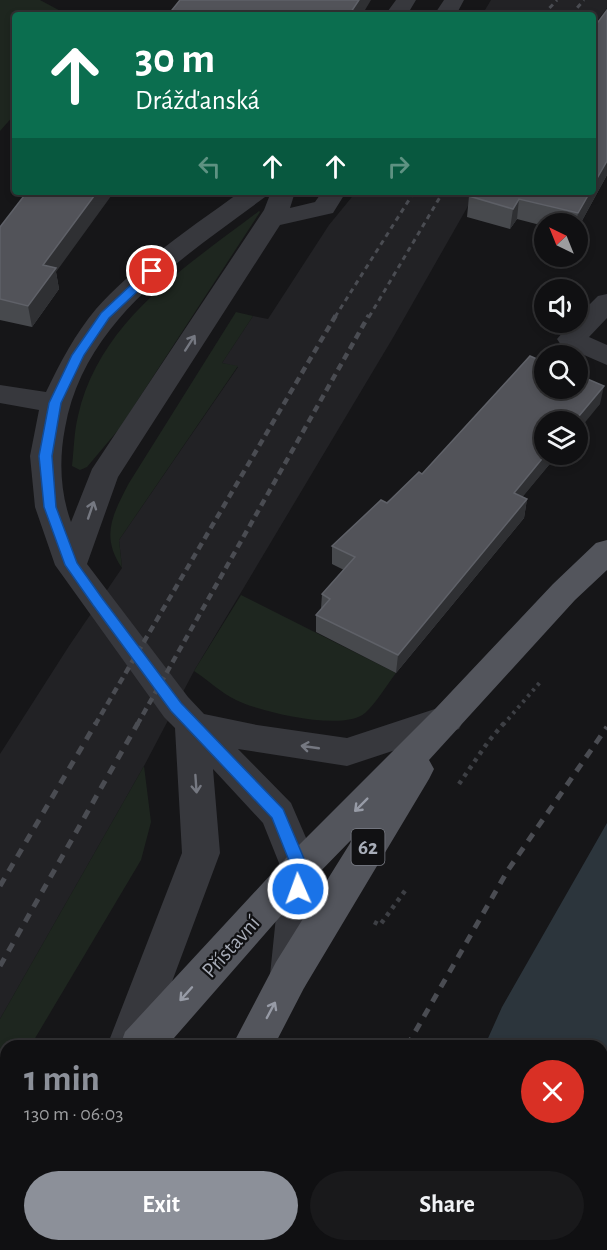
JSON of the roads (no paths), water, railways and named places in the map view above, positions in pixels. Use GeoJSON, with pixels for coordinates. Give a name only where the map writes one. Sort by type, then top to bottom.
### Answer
{"type":"FeatureCollection","features":[{"type":"Feature","properties":{"kind":"main road","name":"Přístavní"},"geometry":{"type":"LineString","coordinates":[[145,1040],[300,868],[447,719],[564,592],[607,551]]}},
{"type":"Feature","properties":{"kind":"main road","name":"Přístavní"},"geometry":{"type":"LineString","coordinates":[[255,1040],[290,975],[447,719]]}},
{"type":"Feature","properties":{"kind":"street"},"geometry":{"type":"LineString","coordinates":[[252,195],[135,285],[105,316],[78,355],[55,403],[45,456],[50,507],[71,565],[192,725],[278,814],[300,868],[290,975]]}},
{"type":"Feature","properties":{"kind":"street"},"geometry":{"type":"LineString","coordinates":[[71,565],[103,476],[277,210],[282,195]]}},
{"type":"Feature","properties":{"kind":"street"},"geometry":{"type":"LineString","coordinates":[[270,220],[324,208],[332,195]]}},
{"type":"Feature","properties":{"kind":"street"},"geometry":{"type":"LineString","coordinates":[[607,302],[571,339],[607,356]]}},
{"type":"Feature","properties":{"kind":"street"},"geometry":{"type":"LineString","coordinates":[[0,394],[55,403]]}},
{"type":"Feature","properties":{"kind":"street"},"geometry":{"type":"LineString","coordinates":[[192,725],[257,740],[347,752],[447,719]]}},
{"type":"Feature","properties":{"kind":"street"},"geometry":{"type":"LineString","coordinates":[[129,1040],[201,853],[192,725]]}},
{"type":"Feature","properties":{"kind":"railway"},"geometry":{"type":"LineString","coordinates":[[546,12],[557,0]]}},
{"type":"Feature","properties":{"kind":"railway"},"geometry":{"type":"LineString","coordinates":[[574,12],[584,0]]}},
{"type":"Feature","properties":{"kind":"railway"},"geometry":{"type":"LineString","coordinates":[[335,317],[412,195]]}},
{"type":"Feature","properties":{"kind":"railway"},"geometry":{"type":"LineString","coordinates":[[369,317],[441,195]]}},
{"type":"Feature","properties":{"kind":"railway"},"geometry":{"type":"LineString","coordinates":[[95,725],[336,315]]}},
{"type":"Feature","properties":{"kind":"railway"},"geometry":{"type":"LineString","coordinates":[[137,725],[369,315]]}},
{"type":"Feature","properties":{"kind":"railway"},"geometry":{"type":"LineString","coordinates":[[0,886],[96,723]]}},
{"type":"Feature","properties":{"kind":"railway"},"geometry":{"type":"LineString","coordinates":[[0,966],[138,723]]}},
{"type":"Feature","properties":{"kind":"railway"},"geometry":{"type":"LineString","coordinates":[[410,1040],[508,870],[607,727]]}}]}
